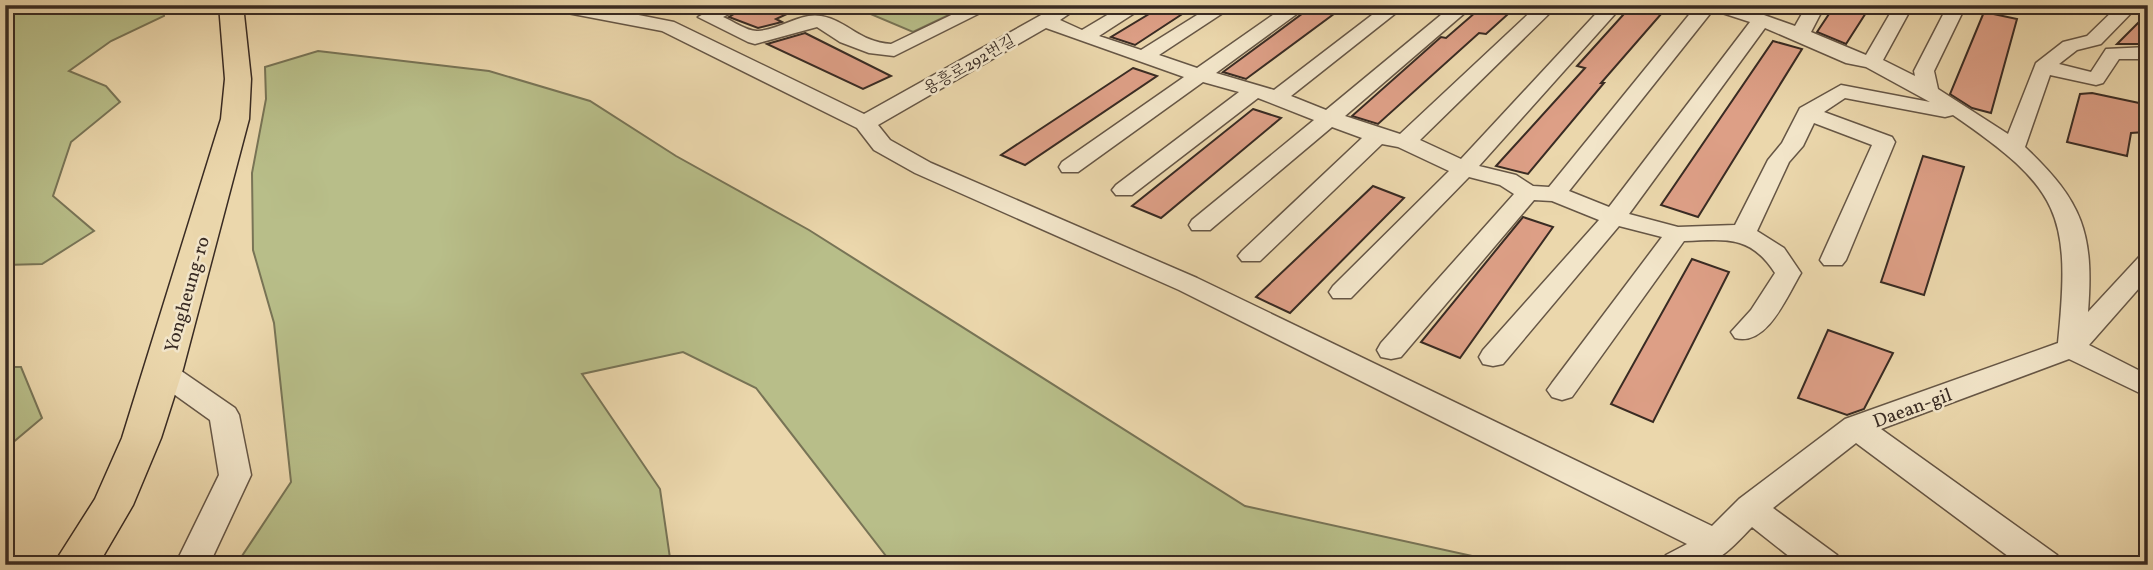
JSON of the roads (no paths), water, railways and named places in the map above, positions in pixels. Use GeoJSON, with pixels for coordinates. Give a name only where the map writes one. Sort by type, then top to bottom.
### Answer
{"type":"FeatureCollection","features":[{"type":"Feature","properties":{"kind":"main road","name":"Yongheung-ro"},"geometry":{"type":"LineString","coordinates":[[74,565],[88,547],[133,462],[164,373],[235,119],[238,79],[231,5]]}},
{"type":"Feature","properties":{"kind":"street"},"geometry":{"type":"LineString","coordinates":[[557,5],[667,26],[865,123],[882,145],[923,168],[1188,284],[1716,543]]}},
{"type":"Feature","properties":{"kind":"street"},"geometry":{"type":"LineString","coordinates":[[737,5],[707,17],[755,38],[818,21],[847,38],[876,48],[894,50],[988,5]]}},
{"type":"Feature","properties":{"kind":"street","name":"용흥로292번길"},"geometry":{"type":"LineString","coordinates":[[865,123],[1073,5]]}},
{"type":"Feature","properties":{"kind":"street"},"geometry":{"type":"LineString","coordinates":[[1083,37],[1138,5]]}},
{"type":"Feature","properties":{"kind":"street"},"geometry":{"type":"LineString","coordinates":[[1144,56],[1226,5]]}},
{"type":"Feature","properties":{"kind":"street"},"geometry":{"type":"LineString","coordinates":[[1070,167],[1300,5]]}},
{"type":"Feature","properties":{"kind":"street"},"geometry":{"type":"LineString","coordinates":[[1124,190],[1397,5]]}},
{"type":"Feature","properties":{"kind":"street"},"geometry":{"type":"LineString","coordinates":[[1201,225],[1465,5]]}},
{"type":"Feature","properties":{"kind":"street"},"geometry":{"type":"LineString","coordinates":[[1405,142],[1549,5]]}},
{"type":"Feature","properties":{"kind":"street"},"geometry":{"type":"LineString","coordinates":[[1342,292],[1464,169],[1614,5]]}},
{"type":"Feature","properties":{"kind":"street"},"geometry":{"type":"LineString","coordinates":[[1555,194],[1707,5]]}},
{"type":"Feature","properties":{"kind":"street"},"geometry":{"type":"LineString","coordinates":[[1717,5],[1754,14],[1844,52],[1851,59],[1872,61],[1970,116],[2013,150],[2060,197],[2072,226],[2076,247],[2071,348],[2148,387]]}},
{"type":"Feature","properties":{"kind":"street"},"geometry":{"type":"LineString","coordinates":[[1800,34],[1816,5]]}},
{"type":"Feature","properties":{"kind":"street"},"geometry":{"type":"LineString","coordinates":[[1872,61],[1904,5]]}},
{"type":"Feature","properties":{"kind":"street"},"geometry":{"type":"LineString","coordinates":[[1929,93],[1924,71],[1957,5]]}},
{"type":"Feature","properties":{"kind":"street"},"geometry":{"type":"LineString","coordinates":[[2013,150],[2043,67],[2070,46],[2094,40],[2130,5]]}},
{"type":"Feature","properties":{"kind":"street"},"geometry":{"type":"LineString","coordinates":[[1493,358],[1614,217],[1754,14]]}},
{"type":"Feature","properties":{"kind":"street"},"geometry":{"type":"LineString","coordinates":[[1045,21],[1083,37],[1265,94],[1377,136],[1405,142],[1464,169],[1508,180],[1528,193],[1555,194],[1614,217],[1677,234],[1741,232],[1775,253],[1788,273],[1761,316],[1745,332]]}},
{"type":"Feature","properties":{"kind":"street"},"geometry":{"type":"LineString","coordinates":[[2043,67],[2096,79],[2113,53],[2148,53]]}},
{"type":"Feature","properties":{"kind":"street"},"geometry":{"type":"LineString","coordinates":[[1741,232],[1748,227],[1779,160],[1792,146],[1808,113],[1841,91],[1851,59]]}},
{"type":"Feature","properties":{"kind":"street"},"geometry":{"type":"LineString","coordinates":[[1841,91],[1970,116]]}},
{"type":"Feature","properties":{"kind":"street"},"geometry":{"type":"LineString","coordinates":[[1808,113],[1884,142],[1833,260]]}},
{"type":"Feature","properties":{"kind":"street"},"geometry":{"type":"LineString","coordinates":[[1251,256],[1377,136]]}},
{"type":"Feature","properties":{"kind":"street"},"geometry":{"type":"LineString","coordinates":[[1391,350],[1528,193]]}},
{"type":"Feature","properties":{"kind":"street"},"geometry":{"type":"LineString","coordinates":[[1562,390],[1677,234]]}},
{"type":"Feature","properties":{"kind":"street","name":"Daean-gil"},"geometry":{"type":"LineString","coordinates":[[1678,565],[1716,543],[1750,508],[1856,427],[2071,348],[2148,262]]}},
{"type":"Feature","properties":{"kind":"street"},"geometry":{"type":"LineString","coordinates":[[164,373],[224,415],[235,474],[192,565]]}},
{"type":"Feature","properties":{"kind":"street"},"geometry":{"type":"LineString","coordinates":[[1856,427],[2045,565]]}},
{"type":"Feature","properties":{"kind":"street"},"geometry":{"type":"LineString","coordinates":[[1750,508],[1825,565]]}}]}
